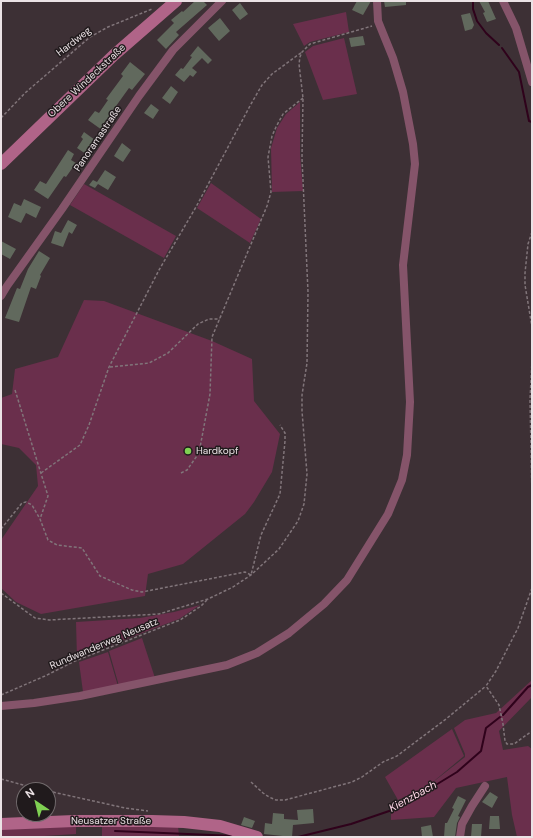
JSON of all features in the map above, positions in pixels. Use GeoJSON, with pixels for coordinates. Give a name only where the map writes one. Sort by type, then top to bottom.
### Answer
{"type":"FeatureCollection","features":[{"type":"Feature","properties":{"kind":"main road","name":"Obere Windeckstraße"},"geometry":{"type":"LineString","coordinates":[[1,164],[114,55],[176,1]]}},
{"type":"Feature","properties":{"kind":"main road","name":"Neusatzer Straße"},"geometry":{"type":"LineString","coordinates":[[1,824],[74,821],[184,822],[220,826],[257,837]]}},
{"type":"Feature","properties":{"kind":"street","name":"Panoramastraße"},"geometry":{"type":"LineString","coordinates":[[1,296],[143,90],[174,50],[222,1]]}},
{"type":"Feature","properties":{"kind":"street"},"geometry":{"type":"LineString","coordinates":[[1,706],[80,696],[227,666],[257,653],[288,633],[324,604],[348,580],[388,514],[402,480],[407,455],[410,402],[403,265],[415,164],[413,144],[400,80],[378,21],[377,1]]}},
{"type":"Feature","properties":{"kind":"street"},"geometry":{"type":"LineString","coordinates":[[503,1],[516,28],[532,82]]}},
{"type":"Feature","properties":{"kind":"street"},"geometry":{"type":"LineString","coordinates":[[460,837],[462,824],[485,786]]}},
{"type":"Feature","properties":{"kind":"path","name":"Hardweg"},"geometry":{"type":"LineString","coordinates":[[1,118],[25,93],[90,37],[108,27],[153,8]]}},
{"type":"Feature","properties":{"kind":"path"},"geometry":{"type":"LineString","coordinates":[[42,473],[80,445],[89,425],[109,367],[159,270],[262,85],[272,74],[302,52],[310,44],[373,26],[378,21]]}},
{"type":"Feature","properties":{"kind":"path"},"geometry":{"type":"LineString","coordinates":[[1,593],[35,618],[49,620],[160,614],[208,599],[233,587],[251,575],[279,549],[298,521],[304,504],[307,474],[302,411],[302,395],[307,363],[308,292],[302,158],[303,98],[299,64],[302,52]]}},
{"type":"Feature","properties":{"kind":"path"},"geometry":{"type":"LineString","coordinates":[[181,473],[187,470],[199,453],[210,394],[212,337],[267,206],[271,192],[268,158],[276,127],[283,114],[303,98]]}},
{"type":"Feature","properties":{"kind":"path"},"geometry":{"type":"LineString","coordinates":[[532,232],[526,256],[525,279],[532,327]]}},
{"type":"Feature","properties":{"kind":"path"},"geometry":{"type":"LineString","coordinates":[[109,367],[149,364],[168,353],[198,324],[209,319],[220,320]]}},
{"type":"Feature","properties":{"kind":"path"},"geometry":{"type":"LineString","coordinates":[[532,360],[530,400],[532,498]]}},
{"type":"Feature","properties":{"kind":"path"},"geometry":{"type":"LineString","coordinates":[[15,390],[48,496],[40,519]]}},
{"type":"Feature","properties":{"kind":"path"},"geometry":{"type":"LineString","coordinates":[[251,575],[261,535],[280,494],[285,441],[285,433],[280,425]]}},
{"type":"Feature","properties":{"kind":"path"},"geometry":{"type":"LineString","coordinates":[[1,529],[22,503],[26,502],[32,505],[40,519],[48,540],[57,545],[82,548],[100,576],[132,590],[142,592],[245,572],[251,575]]}},
{"type":"Feature","properties":{"kind":"path"},"geometry":{"type":"LineString","coordinates":[[251,782],[269,797],[280,800],[352,782],[362,777],[383,762],[397,756],[446,719],[486,686],[496,671],[518,628],[532,588]]}},
{"type":"Feature","properties":{"kind":"path","name":"Rundwanderweg Neusatz"},"geometry":{"type":"LineString","coordinates":[[1,695],[75,661],[180,620],[201,606],[208,599]]}},
{"type":"Feature","properties":{"kind":"path"},"geometry":{"type":"LineString","coordinates":[[486,686],[499,705],[505,741],[507,744],[514,744],[532,731]]}},
{"type":"Feature","properties":{"kind":"path"},"geometry":{"type":"LineString","coordinates":[[1,779],[16,783]]}},
{"type":"Feature","properties":{"kind":"path"},"geometry":{"type":"LineString","coordinates":[[56,793],[125,808],[155,812]]}},
{"type":"Feature","properties":{"kind":"shaded area"},"geometry":{"type":"Polygon","coordinates":[[[346,12],[349,32],[310,42],[304,46],[293,24],[346,12]]]}},
{"type":"Feature","properties":{"kind":"shaded area"},"geometry":{"type":"Polygon","coordinates":[[[344,38],[357,94],[323,100],[305,52],[313,46],[344,38]]]}},
{"type":"Feature","properties":{"kind":"shaded area"},"geometry":{"type":"Polygon","coordinates":[[[300,102],[300,154],[303,191],[272,192],[271,148],[277,128],[286,114],[300,102]]]}},
{"type":"Feature","properties":{"kind":"shaded area"},"geometry":{"type":"Polygon","coordinates":[[[211,183],[261,219],[250,243],[197,208],[211,183]]]}},
{"type":"Feature","properties":{"kind":"shaded area"},"geometry":{"type":"Polygon","coordinates":[[[84,184],[176,236],[164,258],[70,205],[84,184]]]}},
{"type":"Feature","properties":{"kind":"shaded area"},"geometry":{"type":"Polygon","coordinates":[[[84,300],[104,301],[212,341],[252,359],[254,401],[280,434],[272,472],[245,514],[183,564],[148,574],[145,596],[41,614],[16,602],[1,588],[1,540],[38,486],[36,465],[19,448],[1,444],[1,398],[12,394],[15,369],[58,357],[84,300]]]}},
{"type":"Feature","properties":{"kind":"shaded area"},"geometry":{"type":"Polygon","coordinates":[[[200,605],[179,619],[77,658],[76,622],[140,618],[174,612],[200,605]]]}},
{"type":"Feature","properties":{"kind":"shaded area"},"geometry":{"type":"Polygon","coordinates":[[[142,638],[155,678],[119,686],[109,651],[142,638]]]}},
{"type":"Feature","properties":{"kind":"shaded area"},"geometry":{"type":"Polygon","coordinates":[[[108,652],[118,686],[83,692],[79,662],[108,652]]]}},
{"type":"Feature","properties":{"kind":"shaded area"},"geometry":{"type":"Polygon","coordinates":[[[532,680],[532,697],[499,731],[503,750],[528,746],[532,749],[532,837],[517,837],[512,815],[507,777],[456,788],[434,817],[391,820],[391,806],[428,786],[465,757],[454,728],[465,720],[496,713],[532,680]]]}},
{"type":"Feature","properties":{"kind":"shaded area"},"geometry":{"type":"Polygon","coordinates":[[[452,729],[464,756],[428,786],[398,800],[385,777],[452,729]]]}},
{"type":"Feature","properties":{"kind":"shaded area"},"geometry":{"type":"Polygon","coordinates":[[[76,826],[76,834],[1,837],[1,827],[76,826]]]}},
{"type":"Feature","properties":{"kind":"shaded area"},"geometry":{"type":"Polygon","coordinates":[[[102,826],[178,826],[179,836],[187,837],[102,837],[102,826]]]}},
{"type":"Feature","properties":{"kind":"building"},"geometry":{"type":"Polygon","coordinates":[[[195,1],[203,1],[207,5],[176,32],[179,35],[166,49],[157,40],[174,23],[171,20],[195,1]]]}},
{"type":"Feature","properties":{"kind":"building"},"geometry":{"type":"Polygon","coordinates":[[[357,1],[371,1],[363,15],[352,10],[357,1]]]}},
{"type":"Feature","properties":{"kind":"building"},"geometry":{"type":"Polygon","coordinates":[[[384,1],[406,1],[406,5],[385,7],[384,1]]]}},
{"type":"Feature","properties":{"kind":"building"},"geometry":{"type":"Polygon","coordinates":[[[479,1],[488,1],[496,19],[487,22],[483,13],[485,12],[479,1]]]}},
{"type":"Feature","properties":{"kind":"building"},"geometry":{"type":"Polygon","coordinates":[[[240,3],[248,14],[240,20],[232,10],[240,3]]]}},
{"type":"Feature","properties":{"kind":"building"},"geometry":{"type":"Polygon","coordinates":[[[470,13],[474,25],[472,29],[465,31],[461,15],[470,13]]]}},
{"type":"Feature","properties":{"kind":"building"},"geometry":{"type":"Polygon","coordinates":[[[220,18],[230,31],[219,41],[208,28],[220,18]]]}},
{"type":"Feature","properties":{"kind":"building"},"geometry":{"type":"Polygon","coordinates":[[[363,36],[365,45],[351,47],[349,38],[363,36]]]}},
{"type":"Feature","properties":{"kind":"building"},"geometry":{"type":"Polygon","coordinates":[[[198,46],[212,60],[208,64],[202,58],[192,68],[197,72],[193,77],[190,75],[184,82],[175,75],[181,68],[183,69],[192,57],[190,56],[198,46]]]}},
{"type":"Feature","properties":{"kind":"building"},"geometry":{"type":"Polygon","coordinates":[[[130,62],[145,74],[132,90],[129,88],[111,113],[113,115],[102,130],[88,120],[95,111],[99,113],[108,100],[106,99],[123,76],[121,74],[130,62]]]}},
{"type":"Feature","properties":{"kind":"building"},"geometry":{"type":"Polygon","coordinates":[[[171,86],[178,92],[170,104],[162,98],[171,86]]]}},
{"type":"Feature","properties":{"kind":"building"},"geometry":{"type":"Polygon","coordinates":[[[151,104],[159,110],[153,119],[144,113],[151,104]]]}},
{"type":"Feature","properties":{"kind":"building"},"geometry":{"type":"Polygon","coordinates":[[[84,132],[95,140],[86,154],[77,148],[83,139],[81,137],[84,132]]]}},
{"type":"Feature","properties":{"kind":"building"},"geometry":{"type":"Polygon","coordinates":[[[122,143],[131,150],[123,162],[114,156],[122,143]]]}},
{"type":"Feature","properties":{"kind":"building"},"geometry":{"type":"Polygon","coordinates":[[[68,150],[74,154],[71,160],[76,163],[66,177],[64,176],[48,199],[34,190],[40,181],[46,184],[68,150]]]}},
{"type":"Feature","properties":{"kind":"building"},"geometry":{"type":"Polygon","coordinates":[[[105,170],[116,177],[108,190],[98,184],[95,188],[89,185],[93,180],[97,182],[105,170]]]}},
{"type":"Feature","properties":{"kind":"building"},"geometry":{"type":"Polygon","coordinates":[[[24,199],[41,207],[36,218],[26,213],[21,223],[8,217],[14,203],[21,206],[24,199]]]}},
{"type":"Feature","properties":{"kind":"building"},"geometry":{"type":"Polygon","coordinates":[[[68,220],[77,225],[72,234],[69,232],[63,247],[51,243],[55,231],[61,233],[68,220]]]}},
{"type":"Feature","properties":{"kind":"building"},"geometry":{"type":"Polygon","coordinates":[[[1,241],[16,249],[10,259],[1,254],[1,241]]]}},
{"type":"Feature","properties":{"kind":"building"},"geometry":{"type":"Polygon","coordinates":[[[39,251],[50,258],[40,275],[41,276],[36,289],[31,287],[19,322],[5,318],[17,288],[20,289],[28,269],[39,251]]]}},
{"type":"Feature","properties":{"kind":"building"},"geometry":{"type":"Polygon","coordinates":[[[490,792],[498,797],[492,808],[482,802],[490,792]]]}},
{"type":"Feature","properties":{"kind":"building"},"geometry":{"type":"Polygon","coordinates":[[[458,796],[466,800],[458,816],[460,817],[457,823],[455,837],[444,837],[445,823],[447,823],[454,809],[452,808],[458,796]]]}},
{"type":"Feature","properties":{"kind":"building"},"geometry":{"type":"Polygon","coordinates":[[[313,809],[314,823],[293,825],[292,837],[264,834],[265,823],[272,824],[273,813],[284,814],[284,819],[298,820],[297,810],[313,809]]]}},
{"type":"Feature","properties":{"kind":"building"},"geometry":{"type":"Polygon","coordinates":[[[490,816],[499,816],[500,829],[489,829],[490,816]]]}},
{"type":"Feature","properties":{"kind":"building"},"geometry":{"type":"Polygon","coordinates":[[[244,817],[255,821],[252,828],[241,825],[244,817]]]}},
{"type":"Feature","properties":{"kind":"building"},"geometry":{"type":"Polygon","coordinates":[[[472,824],[482,824],[481,837],[471,837],[472,824]]]}},
{"type":"Feature","properties":{"kind":"building"},"geometry":{"type":"Polygon","coordinates":[[[431,825],[433,837],[422,837],[421,827],[431,825]]]}},
{"type":"Feature","properties":{"kind":"waterway","name":"Kienzbach"},"geometry":{"type":"LineString","coordinates":[[473,1],[473,9],[477,21],[486,33],[499,45]]}},
{"type":"Feature","properties":{"kind":"waterway","name":"Kienzbach"},"geometry":{"type":"LineString","coordinates":[[502,48],[519,72],[529,121],[532,122]]}},
{"type":"Feature","properties":{"kind":"waterway","name":"Kienzbach"},"geometry":{"type":"LineString","coordinates":[[503,715],[528,687],[532,685]]}},
{"type":"Feature","properties":{"kind":"waterway","name":"Kienzbach"},"geometry":{"type":"LineString","coordinates":[[298,837],[351,824],[398,808],[457,772],[481,751],[486,728],[500,717]]}},
{"type":"Feature","properties":{"kind":"waterway","name":"Kienzbach"},"geometry":{"type":"LineString","coordinates":[[115,831],[236,836]]}},
{"type":"Feature","properties":{"kind":"place","name":"Hardkopf"},"geometry":{"type":"Point","coordinates":[188,451]}}]}
